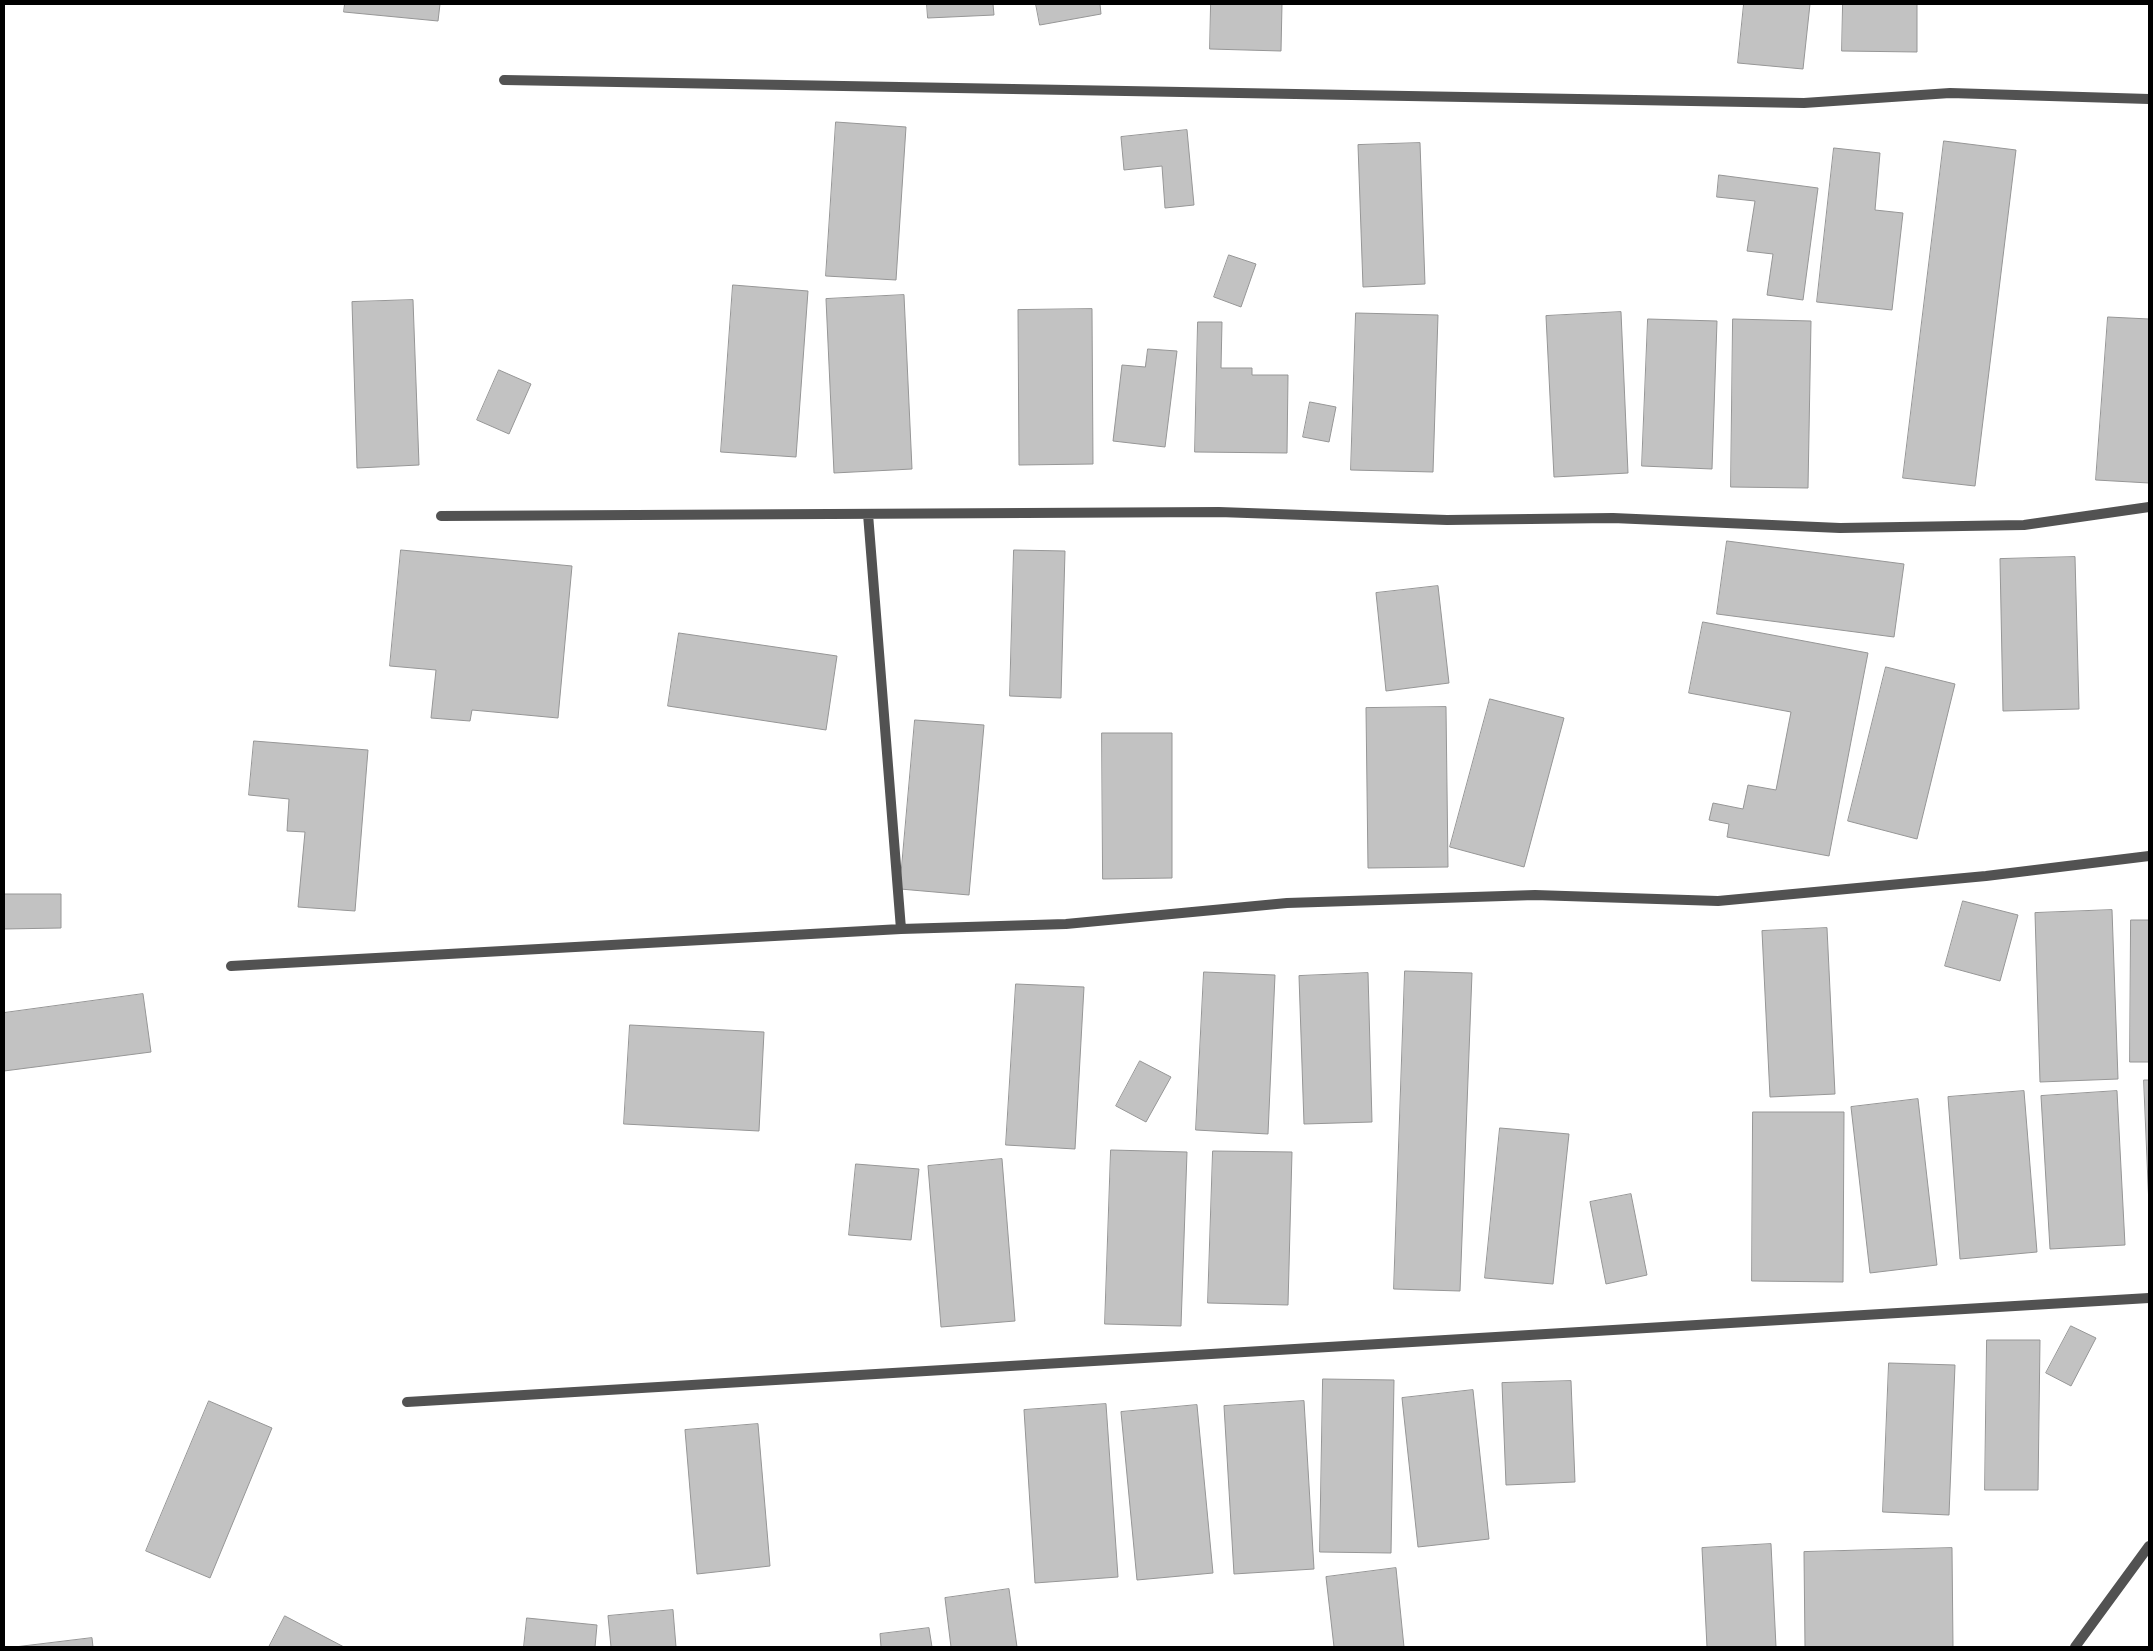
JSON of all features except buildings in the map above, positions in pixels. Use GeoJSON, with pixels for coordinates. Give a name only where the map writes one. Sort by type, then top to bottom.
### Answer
{"type":"FeatureCollection","features":[{"type":"Feature","properties":{"kind":"street"},"geometry":{"type":"LineString","coordinates":[[504,80],[1804,103],[1950,93],[2149,98]]}},
{"type":"Feature","properties":{"kind":"street"},"geometry":{"type":"LineString","coordinates":[[441,516],[1219,512],[1447,520],[1613,518],[1840,528],[2024,525],[2149,508]]}},
{"type":"Feature","properties":{"kind":"street"},"geometry":{"type":"LineString","coordinates":[[868,514],[901,929]]}},
{"type":"Feature","properties":{"kind":"street"},"geometry":{"type":"LineString","coordinates":[[231,966],[901,929],[1066,924],[1297,902],[1535,895],[1718,901],[1986,876],[2149,856]]}},
{"type":"Feature","properties":{"kind":"street"},"geometry":{"type":"LineString","coordinates":[[407,1402],[2149,1298]]}},
{"type":"Feature","properties":{"kind":"street"},"geometry":{"type":"LineString","coordinates":[[2075,1647],[2149,1546]]}}]}
